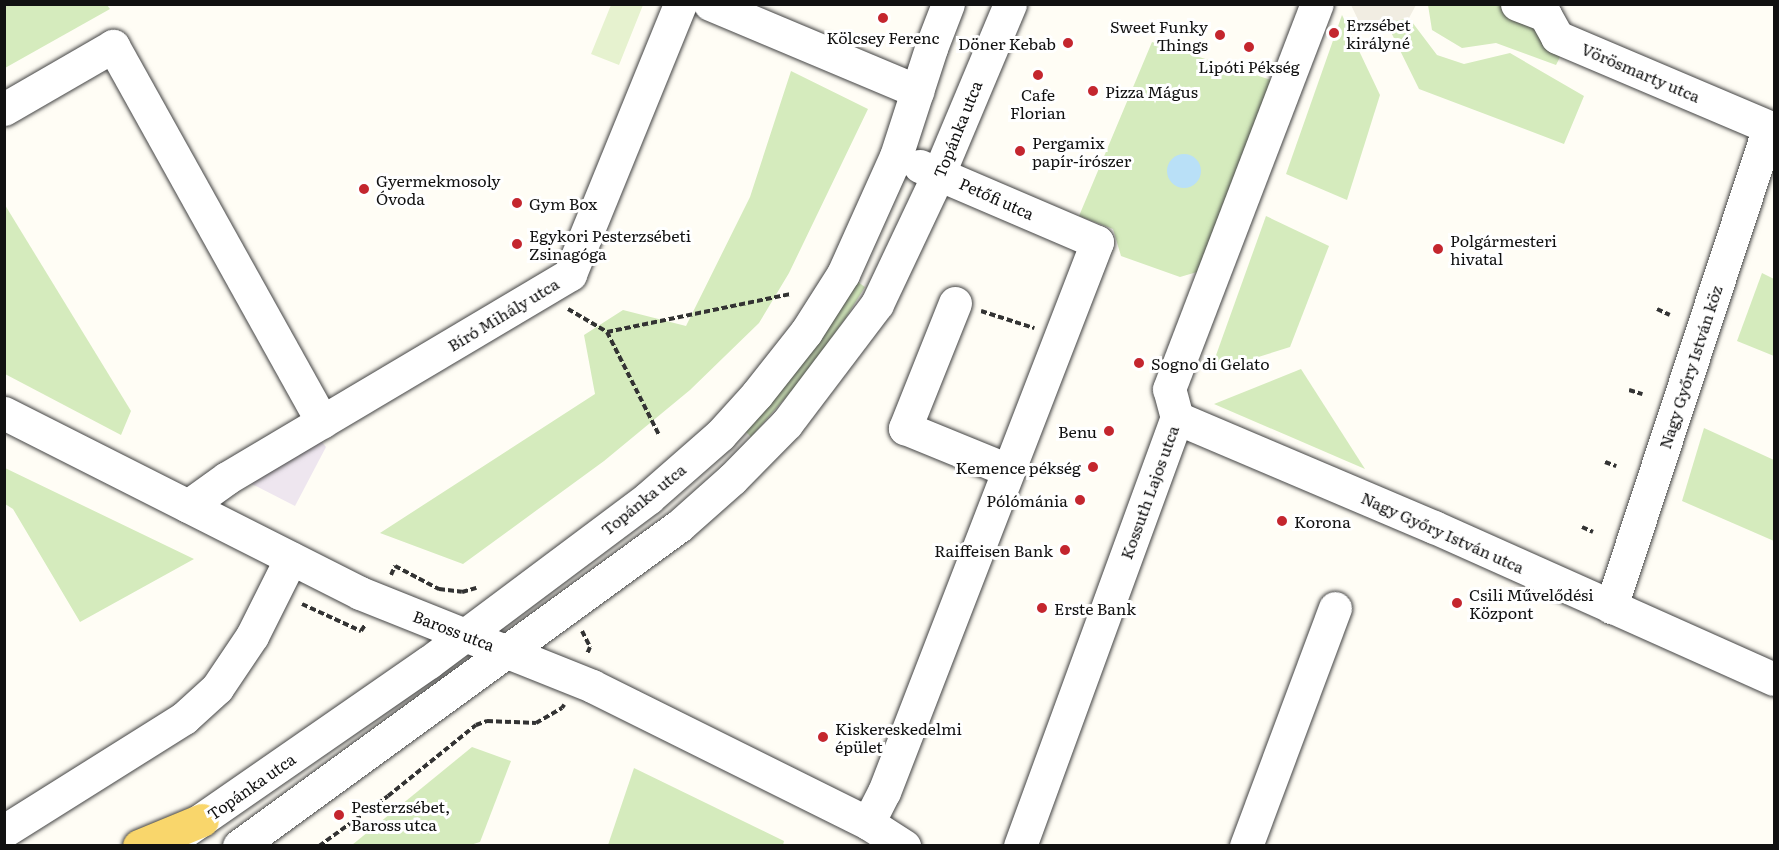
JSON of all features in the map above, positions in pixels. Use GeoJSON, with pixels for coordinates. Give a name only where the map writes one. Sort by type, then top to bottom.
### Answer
{"type":"FeatureCollection","features":[{"type":"Feature","properties":{"kind":"main road"},"geometry":{"type":"LineString","coordinates":[[139,846],[202,820]]}},
{"type":"Feature","properties":{"kind":"street","name":"Bíró Mihály utca"},"geometry":{"type":"LineString","coordinates":[[188,506],[226,478],[570,274],[680,4]]}},
{"type":"Feature","properties":{"kind":"street"},"geometry":{"type":"LineString","coordinates":[[710,4],[917,91]]}},
{"type":"Feature","properties":{"kind":"street","name":"Topánka utca"},"geometry":{"type":"LineString","coordinates":[[162,846],[465,635],[648,498],[720,435],[758,394],[806,332],[843,274],[896,156],[948,4]]}},
{"type":"Feature","properties":{"kind":"street","name":"Topánka utca"},"geometry":{"type":"LineString","coordinates":[[239,846],[679,526],[732,480],[787,423],[877,304],[939,173],[1010,4]]}},
{"type":"Feature","properties":{"kind":"street","name":"Kossuth Lajos utca"},"geometry":{"type":"LineString","coordinates":[[1020,846],[1177,418],[1169,389],[1317,4]]}},
{"type":"Feature","properties":{"kind":"street"},"geometry":{"type":"LineString","coordinates":[[1517,4],[1545,15],[1557,37]]}},
{"type":"Feature","properties":{"kind":"street"},"geometry":{"type":"LineString","coordinates":[[1557,37],[1569,4]]}},
{"type":"Feature","properties":{"kind":"street","name":"Vörösmarty utca"},"geometry":{"type":"LineString","coordinates":[[1557,37],[1772,128]]}},
{"type":"Feature","properties":{"kind":"street"},"geometry":{"type":"LineString","coordinates":[[4,109],[113,46],[322,422]]}},
{"type":"Feature","properties":{"kind":"street","name":"Nagy Győry István köz"},"geometry":{"type":"LineString","coordinates":[[1611,607],[1772,128]]}},
{"type":"Feature","properties":{"kind":"street","name":"Petőfi utca"},"geometry":{"type":"LineString","coordinates":[[896,156],[1097,242],[1008,470]]}},
{"type":"Feature","properties":{"kind":"street"},"geometry":{"type":"LineString","coordinates":[[868,823],[884,792],[1008,470],[905,428],[955,303]]}},
{"type":"Feature","properties":{"kind":"street","name":"Baross utca"},"geometry":{"type":"LineString","coordinates":[[4,412],[360,593],[509,651],[602,691],[868,823],[904,846]]}},
{"type":"Feature","properties":{"kind":"street","name":"Nagy Győry István utca"},"geometry":{"type":"LineString","coordinates":[[1177,418],[1434,527],[1774,679]]}},
{"type":"Feature","properties":{"kind":"street"},"geometry":{"type":"LineString","coordinates":[[4,831],[184,718],[217,687],[252,636],[291,558]]}},
{"type":"Feature","properties":{"kind":"street"},"geometry":{"type":"LineString","coordinates":[[1246,846],[1335,608]]}},
{"type":"Feature","properties":{"kind":"path"},"geometry":{"type":"LineString","coordinates":[[540,292],[607,332],[659,435]]}},
{"type":"Feature","properties":{"kind":"path"},"geometry":{"type":"LineString","coordinates":[[607,332],[791,294]]}},
{"type":"Feature","properties":{"kind":"path"},"geometry":{"type":"LineString","coordinates":[[1657,309],[1670,315]]}},
{"type":"Feature","properties":{"kind":"path"},"geometry":{"type":"LineString","coordinates":[[1629,390],[1642,394]]}},
{"type":"Feature","properties":{"kind":"path"},"geometry":{"type":"LineString","coordinates":[[1605,462],[1616,466]]}},
{"type":"Feature","properties":{"kind":"path"},"geometry":{"type":"LineString","coordinates":[[1582,527],[1593,532]]}},
{"type":"Feature","properties":{"kind":"path"},"geometry":{"type":"LineString","coordinates":[[395,566],[439,589],[462,592],[481,586]]}},
{"type":"Feature","properties":{"kind":"path"},"geometry":{"type":"LineString","coordinates":[[292,599],[362,631]]}},
{"type":"Feature","properties":{"kind":"path"},"geometry":{"type":"LineString","coordinates":[[319,846],[388,796],[476,725],[487,721],[536,723],[546,717]]}},
{"type":"Feature","properties":{"kind":"shaded area"},"geometry":{"type":"Polygon","coordinates":[[[1351,5],[1416,5],[1409,18],[1362,28],[1351,5]]]}},
{"type":"Feature","properties":{"kind":"shaded area"},"geometry":{"type":"Polygon","coordinates":[[[315,433],[326,447],[295,506],[242,479],[315,433]]]}},
{"type":"Feature","properties":{"kind":"green space"},"geometry":{"type":"Polygon","coordinates":[[[5,5],[107,5],[110,9],[5,68],[5,5]]]}},
{"type":"Feature","properties":{"kind":"green space"},"geometry":{"type":"Polygon","coordinates":[[[611,5],[643,5],[619,65],[591,54],[611,5]]]}},
{"type":"Feature","properties":{"kind":"green space"},"geometry":{"type":"Polygon","coordinates":[[[1428,5],[1517,5],[1563,51],[1556,65],[1496,43],[1462,48],[1432,30],[1428,5]]]}},
{"type":"Feature","properties":{"kind":"green space"},"geometry":{"type":"Polygon","coordinates":[[[1342,15],[1380,95],[1347,200],[1286,174],[1342,15]]]}},
{"type":"Feature","properties":{"kind":"green space"},"geometry":{"type":"Polygon","coordinates":[[[1409,18],[1437,55],[1464,64],[1510,53],[1584,96],[1564,144],[1419,89],[1386,22],[1409,18]]]}},
{"type":"Feature","properties":{"kind":"green space"},"geometry":{"type":"Polygon","coordinates":[[[1152,42],[1281,83],[1197,272],[1180,277],[1121,256],[1113,229],[1079,216],[1152,42]]]}},
{"type":"Feature","properties":{"kind":"green space"},"geometry":{"type":"Polygon","coordinates":[[[791,71],[868,109],[789,273],[759,323],[690,390],[604,461],[463,564],[380,533],[595,394],[584,335],[623,310],[686,326],[750,197],[791,71]]]}},
{"type":"Feature","properties":{"kind":"green space"},"geometry":{"type":"Polygon","coordinates":[[[5,205],[131,411],[121,435],[5,374],[5,205]]]}},
{"type":"Feature","properties":{"kind":"green space"},"geometry":{"type":"Polygon","coordinates":[[[1266,216],[1329,246],[1290,347],[1210,372],[1266,216]]]}},
{"type":"Feature","properties":{"kind":"green space"},"geometry":{"type":"Polygon","coordinates":[[[1762,273],[1774,279],[1774,356],[1737,341],[1762,273]]]}},
{"type":"Feature","properties":{"kind":"green space"},"geometry":{"type":"Polygon","coordinates":[[[855,280],[865,287],[845,319],[801,380],[751,437],[744,430],[855,280]]]}},
{"type":"Feature","properties":{"kind":"green space"},"geometry":{"type":"Polygon","coordinates":[[[1301,369],[1365,469],[1214,404],[1301,369]]]}},
{"type":"Feature","properties":{"kind":"green space"},"geometry":{"type":"Polygon","coordinates":[[[1704,428],[1774,460],[1774,541],[1682,501],[1704,428]]]}},
{"type":"Feature","properties":{"kind":"green space"},"geometry":{"type":"Polygon","coordinates":[[[4,468],[194,559],[80,622],[13,509],[5,504],[4,468]]]}},
{"type":"Feature","properties":{"kind":"green space"},"geometry":{"type":"Polygon","coordinates":[[[472,747],[511,761],[480,842],[467,846],[352,845],[472,747]]]}},
{"type":"Feature","properties":{"kind":"green space"},"geometry":{"type":"Polygon","coordinates":[[[634,768],[784,841],[783,845],[608,845],[634,768]]]}},
{"type":"Feature","properties":{"kind":"water"},"geometry":{"type":"Polygon","coordinates":[[[1184,154],[1196,159],[1201,171],[1196,183],[1184,188],[1172,183],[1167,171],[1172,159],[1184,154]]]}},
{"type":"Feature","properties":{"kind":"place","name":"Kölcsey Ferenc"},"geometry":{"type":"Point","coordinates":[883,18]}},
{"type":"Feature","properties":{"kind":"place","name":"Erzsébet királyné"},"geometry":{"type":"Point","coordinates":[1334,33]}},
{"type":"Feature","properties":{"kind":"place","name":"Sweet Funky Things"},"geometry":{"type":"Point","coordinates":[1220,35]}},
{"type":"Feature","properties":{"kind":"place","name":"Döner Kebab"},"geometry":{"type":"Point","coordinates":[1068,43]}},
{"type":"Feature","properties":{"kind":"place","name":"Lipóti Pékség"},"geometry":{"type":"Point","coordinates":[1249,47]}},
{"type":"Feature","properties":{"kind":"place","name":"Cafe Florian"},"geometry":{"type":"Point","coordinates":[1038,75]}},
{"type":"Feature","properties":{"kind":"place","name":"Pizza Mágus"},"geometry":{"type":"Point","coordinates":[1093,91]}},
{"type":"Feature","properties":{"kind":"place","name":"Pergamix papír-írószer"},"geometry":{"type":"Point","coordinates":[1020,151]}},
{"type":"Feature","properties":{"kind":"place","name":"Gyermekmosoly Óvoda"},"geometry":{"type":"Point","coordinates":[364,189]}},
{"type":"Feature","properties":{"kind":"place","name":"Gym Box"},"geometry":{"type":"Point","coordinates":[517,203]}},
{"type":"Feature","properties":{"kind":"place","name":"Egykori Pesterzsébeti Zsinagóga"},"geometry":{"type":"Point","coordinates":[517,244]}},
{"type":"Feature","properties":{"kind":"place","name":"Polgármesteri hivatal"},"geometry":{"type":"Point","coordinates":[1438,249]}},
{"type":"Feature","properties":{"kind":"place","name":"Sogno di Gelato"},"geometry":{"type":"Point","coordinates":[1139,363]}},
{"type":"Feature","properties":{"kind":"place","name":"Benu"},"geometry":{"type":"Point","coordinates":[1109,431]}},
{"type":"Feature","properties":{"kind":"place","name":"Kemence pékség"},"geometry":{"type":"Point","coordinates":[1093,467]}},
{"type":"Feature","properties":{"kind":"place","name":"Pólómánia"},"geometry":{"type":"Point","coordinates":[1080,500]}},
{"type":"Feature","properties":{"kind":"place","name":"Korona"},"geometry":{"type":"Point","coordinates":[1282,521]}},
{"type":"Feature","properties":{"kind":"place","name":"Raiffeisen Bank"},"geometry":{"type":"Point","coordinates":[1065,550]}},
{"type":"Feature","properties":{"kind":"place","name":"Csili Művelődési Központ"},"geometry":{"type":"Point","coordinates":[1457,603]}},
{"type":"Feature","properties":{"kind":"place","name":"Erste Bank"},"geometry":{"type":"Point","coordinates":[1042,608]}},
{"type":"Feature","properties":{"kind":"place","name":"Kiskereskedelmi épület"},"geometry":{"type":"Point","coordinates":[823,737]}},
{"type":"Feature","properties":{"kind":"place","name":"Pesterzsébet, Baross utca"},"geometry":{"type":"Point","coordinates":[339,815]}}]}
